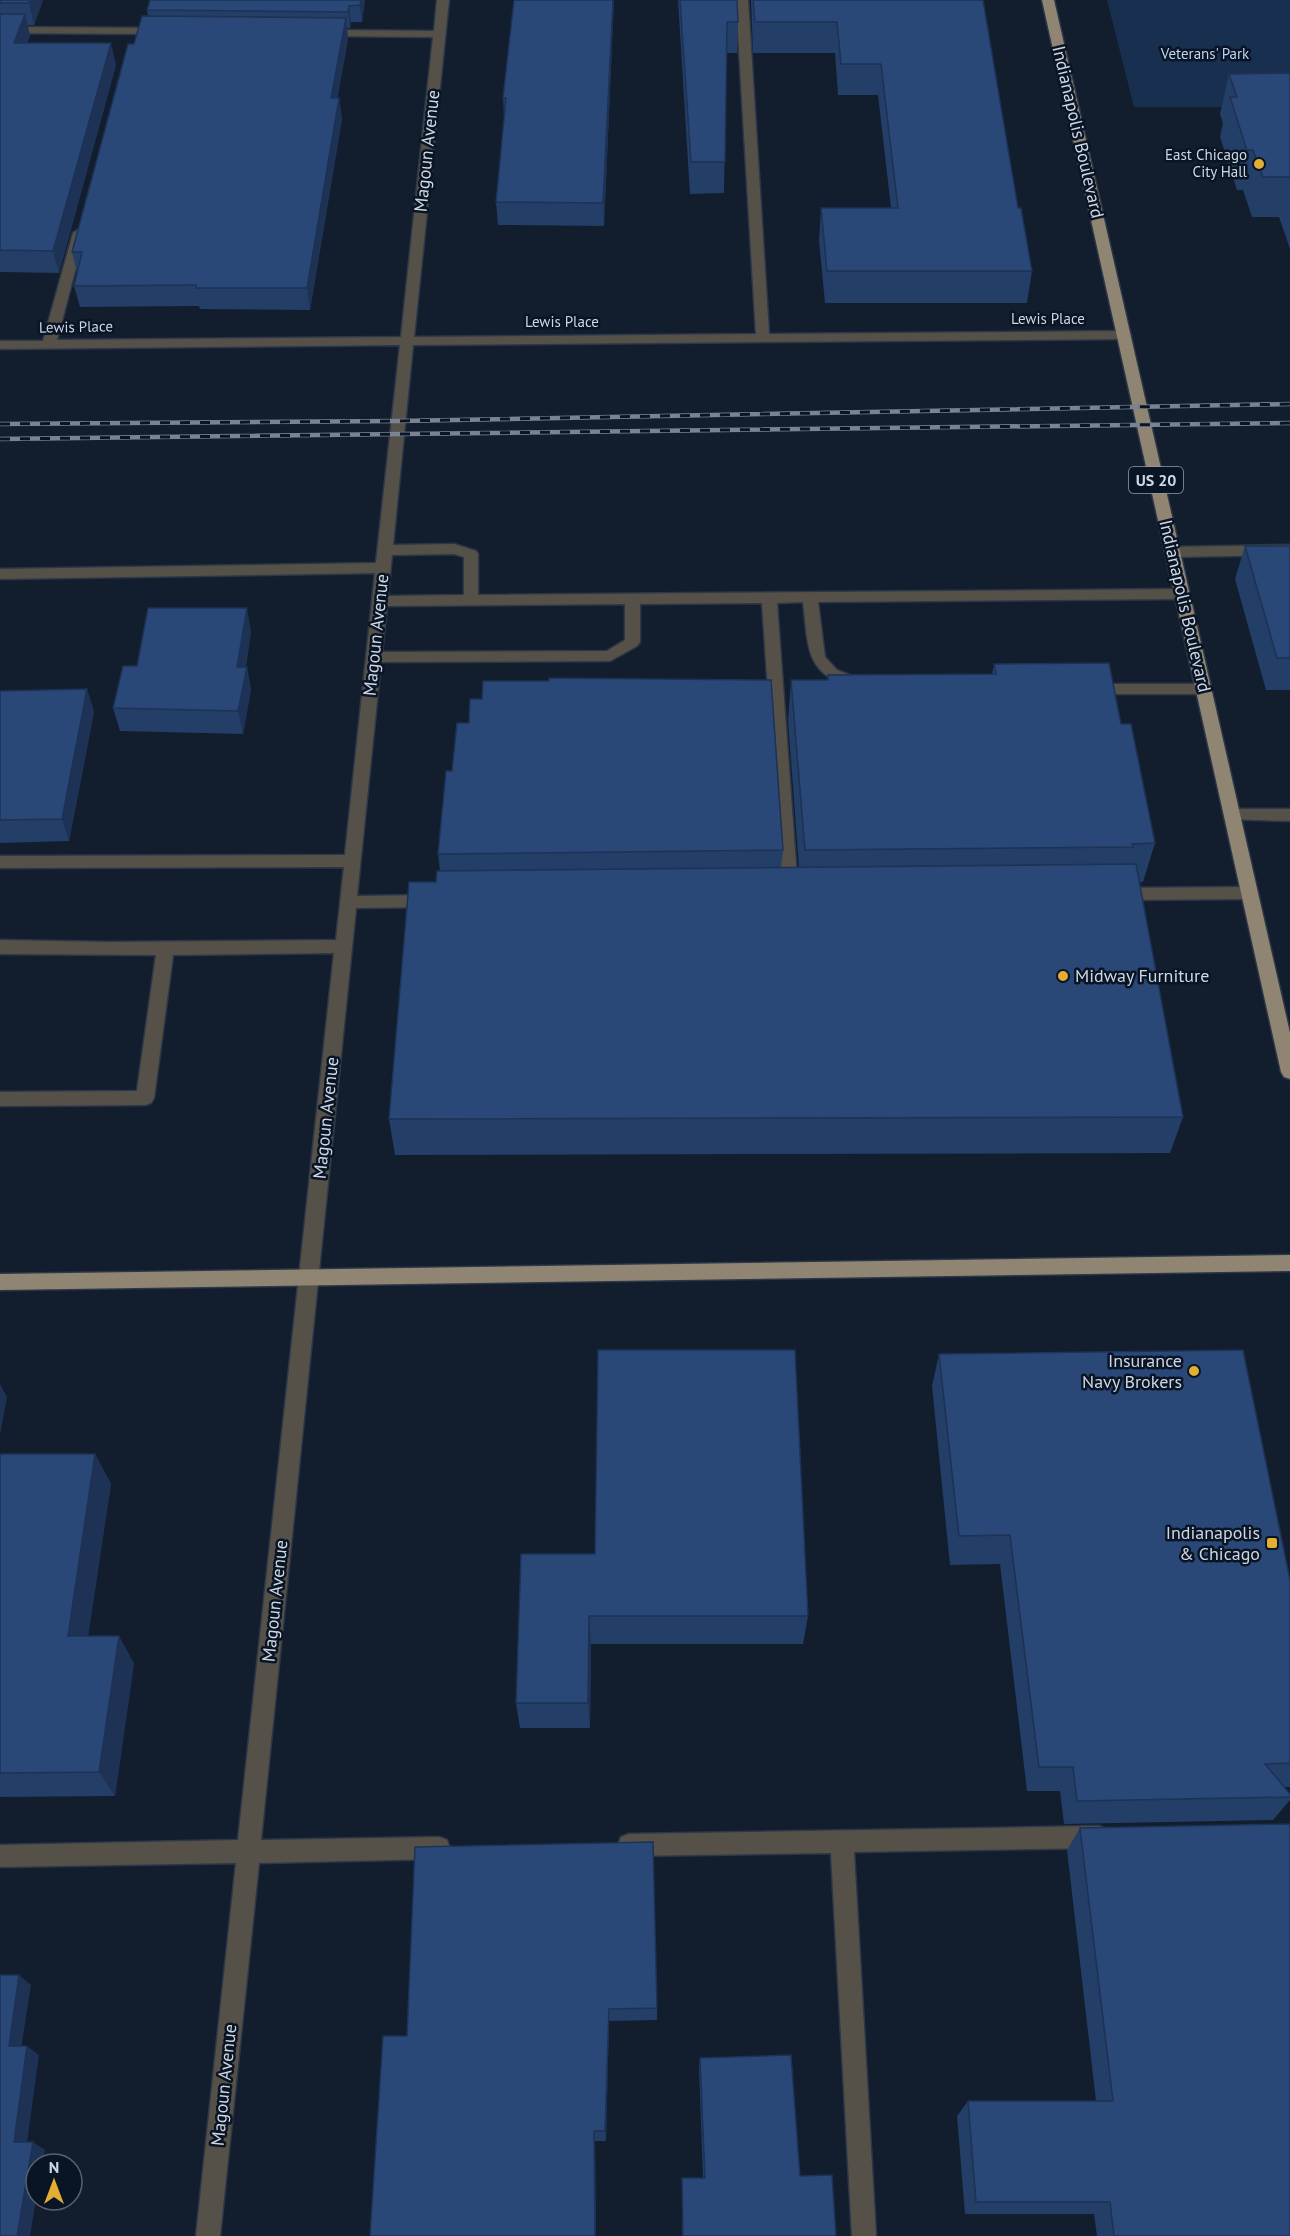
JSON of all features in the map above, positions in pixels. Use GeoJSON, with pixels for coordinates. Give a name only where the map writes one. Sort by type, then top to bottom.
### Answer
{"type":"FeatureCollection","features":[{"type":"Feature","properties":{"kind":"main road","name":"Indianapolis Boulevard"},"geometry":{"type":"LineString","coordinates":[[1048,0],[1290,1072]]}},
{"type":"Feature","properties":{"kind":"main road"},"geometry":{"type":"LineString","coordinates":[[0,1282],[309,1275],[1290,1263]]}},
{"type":"Feature","properties":{"kind":"street","name":"Magoun Avenue"},"geometry":{"type":"LineString","coordinates":[[208,2236],[443,0]]}},
{"type":"Feature","properties":{"kind":"street"},"geometry":{"type":"LineString","coordinates":[[754,0],[742,0],[763,338]]}},
{"type":"Feature","properties":{"kind":"street"},"geometry":{"type":"LineString","coordinates":[[0,30],[131,36],[168,31]]}},
{"type":"Feature","properties":{"kind":"street"},"geometry":{"type":"LineString","coordinates":[[309,33],[439,34]]}},
{"type":"Feature","properties":{"kind":"street"},"geometry":{"type":"LineString","coordinates":[[49,344],[82,221]]}},
{"type":"Feature","properties":{"kind":"street","name":"Lewis Place"},"geometry":{"type":"LineString","coordinates":[[0,345],[1124,335]]}},
{"type":"Feature","properties":{"kind":"street"},"geometry":{"type":"LineString","coordinates":[[385,550],[454,549],[471,554],[471,600]]}},
{"type":"Feature","properties":{"kind":"street"},"geometry":{"type":"LineString","coordinates":[[1172,552],[1290,550]]}},
{"type":"Feature","properties":{"kind":"street"},"geometry":{"type":"LineString","coordinates":[[0,574],[383,568]]}},
{"type":"Feature","properties":{"kind":"street"},"geometry":{"type":"LineString","coordinates":[[380,601],[1182,594]]}},
{"type":"Feature","properties":{"kind":"street"},"geometry":{"type":"LineString","coordinates":[[770,598],[790,897]]}},
{"type":"Feature","properties":{"kind":"street"},"geometry":{"type":"LineString","coordinates":[[810,598],[818,658],[831,674],[869,689]]}},
{"type":"Feature","properties":{"kind":"street"},"geometry":{"type":"LineString","coordinates":[[374,657],[610,656],[632,642],[633,599]]}},
{"type":"Feature","properties":{"kind":"street"},"geometry":{"type":"LineString","coordinates":[[1072,689],[1203,689]]}},
{"type":"Feature","properties":{"kind":"street"},"geometry":{"type":"LineString","coordinates":[[1232,816],[1290,815]]}},
{"type":"Feature","properties":{"kind":"street"},"geometry":{"type":"LineString","coordinates":[[0,862],[352,861]]}},
{"type":"Feature","properties":{"kind":"street"},"geometry":{"type":"LineString","coordinates":[[1097,894],[1250,893]]}},
{"type":"Feature","properties":{"kind":"street"},"geometry":{"type":"LineString","coordinates":[[348,902],[444,901]]}},
{"type":"Feature","properties":{"kind":"street"},"geometry":{"type":"LineString","coordinates":[[0,946],[165,948],[344,946]]}},
{"type":"Feature","properties":{"kind":"street"},"geometry":{"type":"LineString","coordinates":[[0,1099],[145,1098],[165,948]]}},
{"type":"Feature","properties":{"kind":"street"},"geometry":{"type":"LineString","coordinates":[[604,1845],[1125,1836]]}},
{"type":"Feature","properties":{"kind":"street"},"geometry":{"type":"LineString","coordinates":[[842,1842],[864,2236]]}},
{"type":"Feature","properties":{"kind":"street"},"geometry":{"type":"LineString","coordinates":[[0,1856],[462,1848]]}},
{"type":"Feature","properties":{"kind":"green space","name":"Veterans' Park"},"geometry":{"type":"Polygon","coordinates":[[[1107,0],[1290,0],[1290,107],[1134,107],[1107,0]]]}},
{"type":"Feature","properties":{"kind":"building"},"geometry":{"type":"Polygon","coordinates":[[[0,0],[30,0],[29,3],[0,3],[0,0]]]}},
{"type":"Feature","properties":{"kind":"building"},"geometry":{"type":"Polygon","coordinates":[[[150,0],[361,0],[360,5],[349,6],[348,12],[147,10],[150,0]]]}},
{"type":"Feature","properties":{"kind":"building"},"geometry":{"type":"Polygon","coordinates":[[[514,0],[613,0],[603,203],[496,202],[506,98],[503,98],[514,0]]]}},
{"type":"Feature","properties":{"kind":"building"},"geometry":{"type":"Polygon","coordinates":[[[680,0],[737,0],[738,22],[727,22],[725,162],[691,162],[680,0]]]}},
{"type":"Feature","properties":{"kind":"building"},"geometry":{"type":"Polygon","coordinates":[[[753,0],[983,0],[1018,208],[1021,208],[1032,271],[827,271],[821,208],[898,208],[881,64],[841,64],[837,22],[755,22],[753,0]]]}},
{"type":"Feature","properties":{"kind":"building"},"geometry":{"type":"Polygon","coordinates":[[[0,14],[25,14],[14,43],[111,43],[53,251],[0,250],[0,14]]]}},
{"type":"Feature","properties":{"kind":"building"},"geometry":{"type":"Polygon","coordinates":[[[142,16],[346,18],[331,98],[339,98],[307,288],[196,288],[196,285],[74,286],[82,252],[72,252],[128,44],[134,44],[142,16]]]}},
{"type":"Feature","properties":{"kind":"building"},"geometry":{"type":"Polygon","coordinates":[[[1290,73],[1290,177],[1263,177],[1253,150],[1247,150],[1230,97],[1237,97],[1229,74],[1290,73]]]}},
{"type":"Feature","properties":{"kind":"building"},"geometry":{"type":"Polygon","coordinates":[[[1245,546],[1290,546],[1290,658],[1277,658],[1245,546]]]}},
{"type":"Feature","properties":{"kind":"building"},"geometry":{"type":"Polygon","coordinates":[[[148,608],[247,608],[237,667],[247,667],[238,711],[113,708],[123,666],[137,666],[148,608]]]}},
{"type":"Feature","properties":{"kind":"building"},"geometry":{"type":"Polygon","coordinates":[[[1109,663],[1121,724],[1131,724],[1155,843],[1132,844],[1133,847],[805,850],[791,680],[828,680],[828,675],[996,674],[994,664],[1109,663]]]}},
{"type":"Feature","properties":{"kind":"building"},"geometry":{"type":"Polygon","coordinates":[[[549,678],[771,680],[783,850],[438,854],[446,771],[452,771],[457,723],[469,723],[470,699],[482,699],[483,681],[549,681],[549,678]]]}},
{"type":"Feature","properties":{"kind":"building"},"geometry":{"type":"Polygon","coordinates":[[[87,689],[62,819],[0,820],[0,691],[87,689]]]}},
{"type":"Feature","properties":{"kind":"building"},"geometry":{"type":"Polygon","coordinates":[[[1136,864],[1183,1117],[389,1119],[409,882],[436,882],[437,871],[1136,864]]]}},
{"type":"Feature","properties":{"kind":"building"},"geometry":{"type":"Polygon","coordinates":[[[598,1350],[795,1350],[808,1616],[589,1616],[588,1703],[516,1703],[521,1554],[595,1554],[598,1350]]]}},
{"type":"Feature","properties":{"kind":"building"},"geometry":{"type":"Polygon","coordinates":[[[1243,1350],[1290,1580],[1290,1763],[1265,1764],[1290,1794],[1290,1797],[1077,1801],[1073,1767],[1039,1767],[1010,1535],[959,1536],[939,1354],[1243,1350]]]}},
{"type":"Feature","properties":{"kind":"building"},"geometry":{"type":"Polygon","coordinates":[[[0,1454],[95,1454],[68,1636],[119,1636],[99,1772],[0,1773],[0,1454]]]}},
{"type":"Feature","properties":{"kind":"building"},"geometry":{"type":"Polygon","coordinates":[[[1290,1824],[1290,2236],[1114,2236],[1110,2202],[976,2202],[968,2101],[1113,2101],[1080,1828],[1290,1824]]]}},
{"type":"Feature","properties":{"kind":"building"},"geometry":{"type":"Polygon","coordinates":[[[653,1842],[657,2008],[609,2009],[605,2131],[594,2131],[595,2236],[370,2236],[383,2036],[407,2036],[415,1847],[653,1842]]]}},
{"type":"Feature","properties":{"kind":"building"},"geometry":{"type":"Polygon","coordinates":[[[0,1975],[19,1975],[9,2046],[27,2046],[14,2142],[33,2142],[31,2152],[24,2152],[24,2195],[17,2236],[0,2236],[0,1975]]]}},
{"type":"Feature","properties":{"kind":"building"},"geometry":{"type":"Polygon","coordinates":[[[791,2055],[800,2176],[832,2175],[836,2236],[683,2236],[682,2178],[705,2178],[700,2058],[791,2055]]]}},
{"type":"Feature","properties":{"kind":"railway"},"geometry":{"type":"LineString","coordinates":[[0,424],[399,421],[1290,404]]}},
{"type":"Feature","properties":{"kind":"railway"},"geometry":{"type":"LineString","coordinates":[[0,439],[1290,423]]}},
{"type":"Feature","properties":{"kind":"place","name":"East Chicago City Hall"},"geometry":{"type":"Point","coordinates":[1259,164]}},
{"type":"Feature","properties":{"kind":"place","name":"Midway Furniture"},"geometry":{"type":"Point","coordinates":[1063,976]}},
{"type":"Feature","properties":{"kind":"place","name":"Insurance Navy Brokers"},"geometry":{"type":"Point","coordinates":[1194,1371]}},
{"type":"Feature","properties":{"kind":"place","name":"Indianapolis & Chicago"},"geometry":{"type":"Point","coordinates":[1272,1543]}}]}
